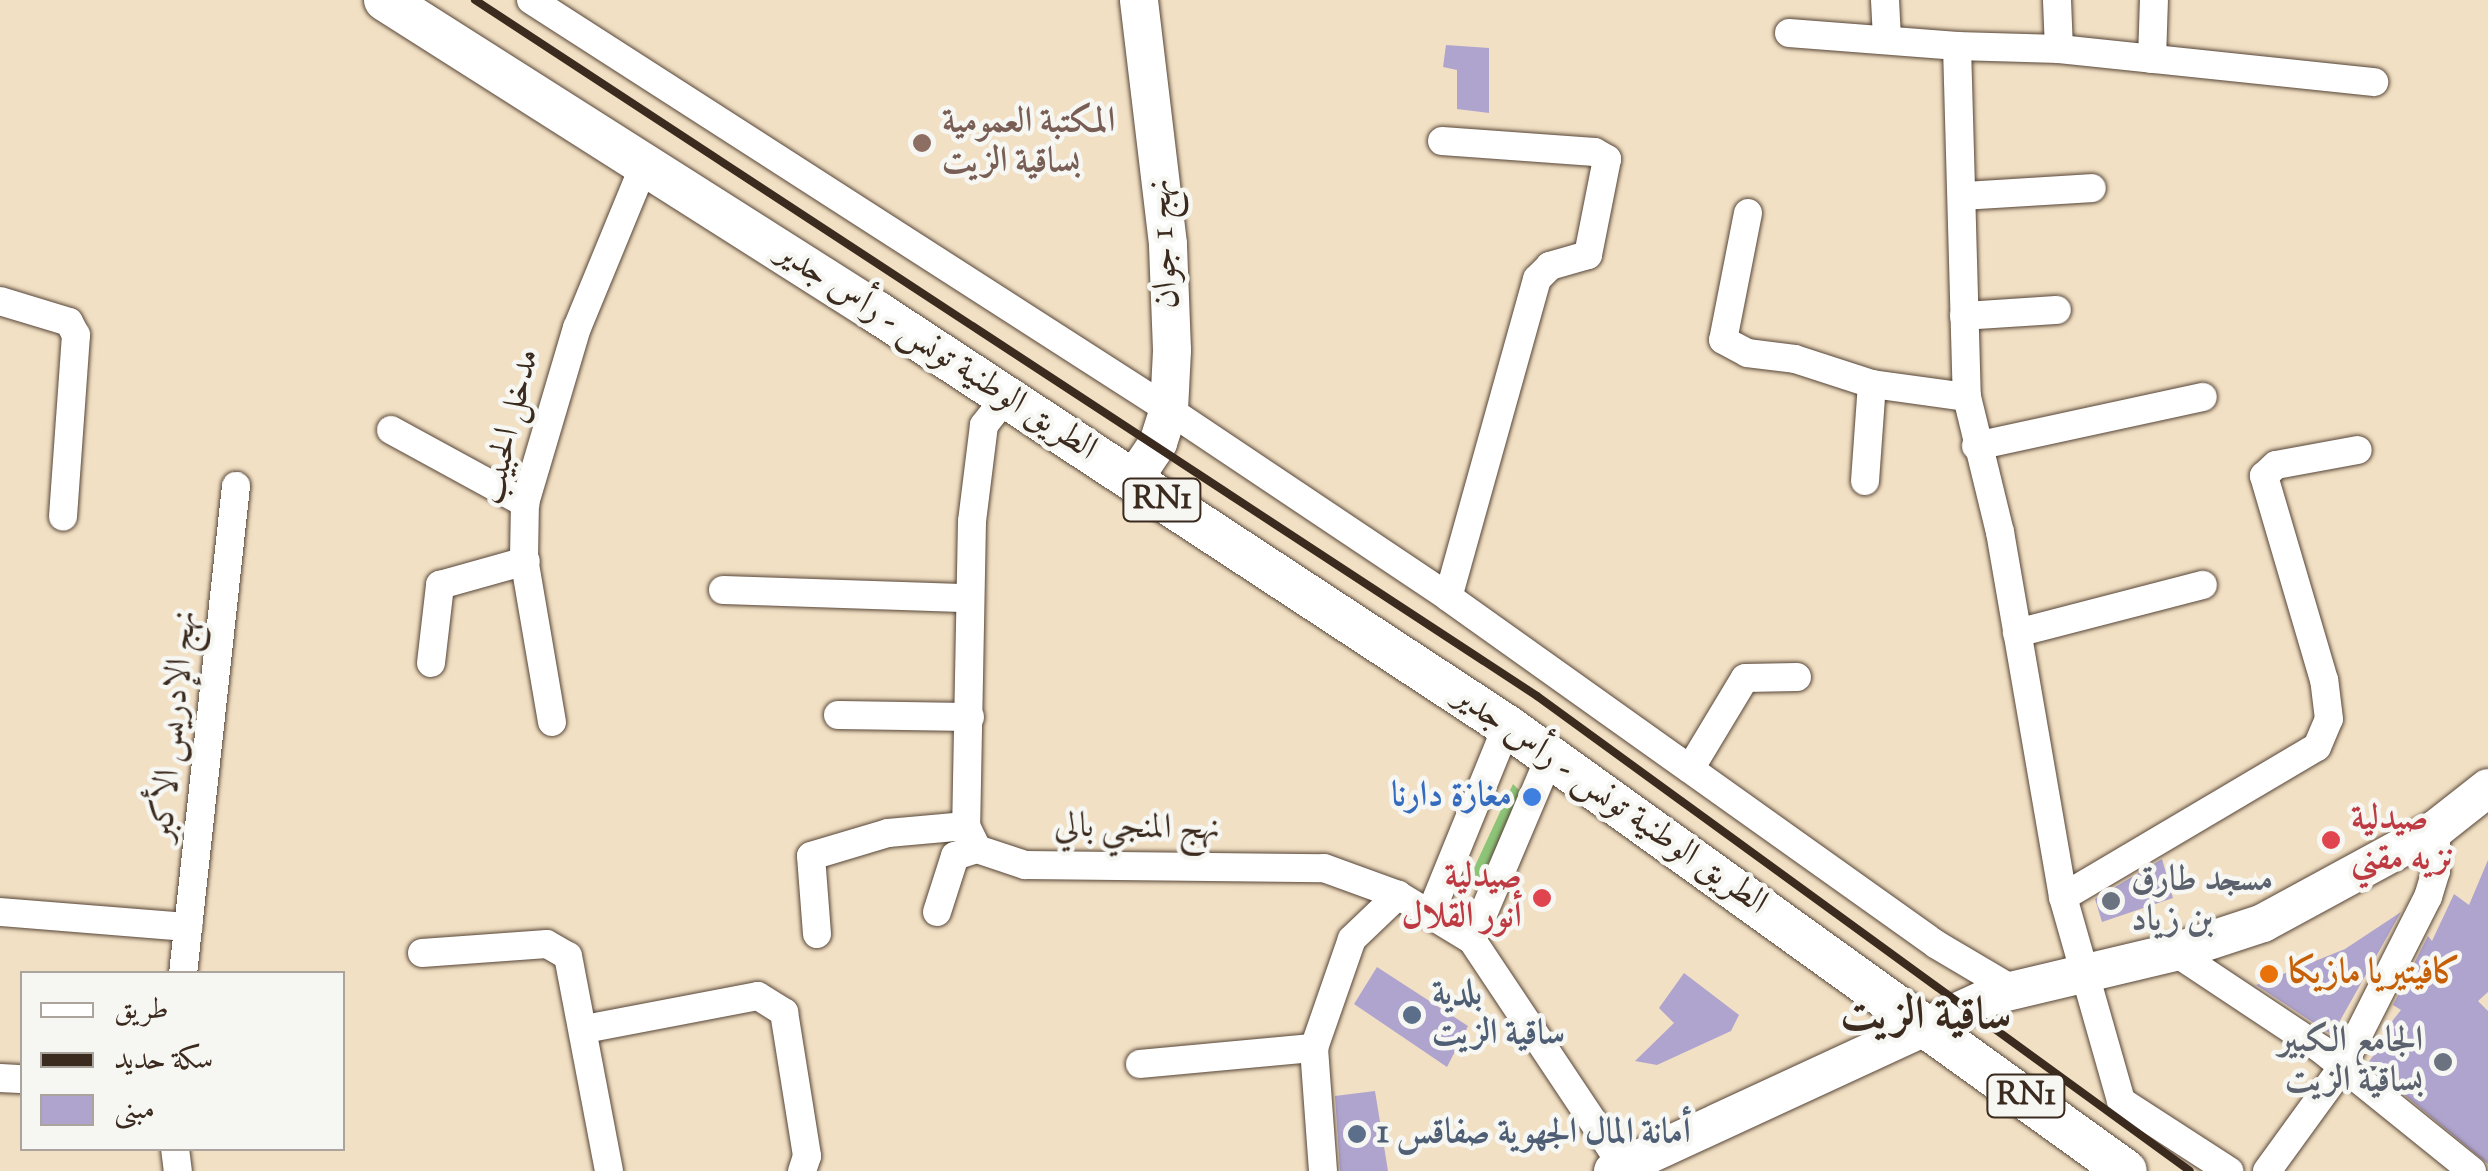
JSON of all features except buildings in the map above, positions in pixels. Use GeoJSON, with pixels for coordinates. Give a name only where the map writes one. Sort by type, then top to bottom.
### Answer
{"type":"FeatureCollection","features":[{"type":"Feature","properties":{"kind":"main road","name":"الطريق الوطنية تونس - رأس جدير"},"geometry":{"type":"LineString","coordinates":[[385,0],[645,162],[1506,726],[1924,1024]]}},
{"type":"Feature","properties":{"kind":"main road","name":"نهج 1 جوان"},"geometry":{"type":"LineString","coordinates":[[1133,480],[1158,443],[1169,410],[1168,244],[1139,0]]}},
{"type":"Feature","properties":{"kind":"main road"},"geometry":{"type":"LineString","coordinates":[[1620,1170],[1924,1024],[2013,990],[2176,952],[2263,923],[2436,828],[2488,788]]}},
{"type":"Feature","properties":{"kind":"main road","name":"RN1"},"geometry":{"type":"LineString","coordinates":[[1924,1024],[2126,1171]]}},
{"type":"Feature","properties":{"kind":"street"},"geometry":{"type":"LineString","coordinates":[[531,0],[1169,410],[1448,598],[1937,945],[2013,990]]}},
{"type":"Feature","properties":{"kind":"street"},"geometry":{"type":"LineString","coordinates":[[1885,0],[1886,38]]}},
{"type":"Feature","properties":{"kind":"street"},"geometry":{"type":"LineString","coordinates":[[2057,0],[2059,49]]}},
{"type":"Feature","properties":{"kind":"street"},"geometry":{"type":"LineString","coordinates":[[2152,59],[2154,0]]}},
{"type":"Feature","properties":{"kind":"street"},"geometry":{"type":"LineString","coordinates":[[1789,32],[1957,46],[2059,49],[2374,82]]}},
{"type":"Feature","properties":{"kind":"street"},"geometry":{"type":"LineString","coordinates":[[1957,46],[1968,397],[1976,446],[2000,532],[2063,897],[2080,972],[2121,1101],[2228,1171]]}},
{"type":"Feature","properties":{"kind":"street"},"geometry":{"type":"LineString","coordinates":[[1442,141],[1594,152],[1607,160],[1588,255],[1550,266],[1537,279],[1448,598]]}},
{"type":"Feature","properties":{"kind":"street","name":"مدخل الحبيب"},"geometry":{"type":"LineString","coordinates":[[552,722],[526,562],[525,502],[576,328],[645,162]]}},
{"type":"Feature","properties":{"kind":"street"},"geometry":{"type":"LineString","coordinates":[[1963,196],[2092,188]]}},
{"type":"Feature","properties":{"kind":"street"},"geometry":{"type":"LineString","coordinates":[[1748,213],[1723,340],[1747,353],[1795,359],[1872,384],[1968,397]]}},
{"type":"Feature","properties":{"kind":"street"},"geometry":{"type":"LineString","coordinates":[[0,301],[69,322],[76,335],[63,517]]}},
{"type":"Feature","properties":{"kind":"street"},"geometry":{"type":"LineString","coordinates":[[1964,316],[2057,310]]}},
{"type":"Feature","properties":{"kind":"street"},"geometry":{"type":"LineString","coordinates":[[1864,481],[1872,384]]}},
{"type":"Feature","properties":{"kind":"street"},"geometry":{"type":"LineString","coordinates":[[936,912],[955,856],[972,838],[970,598],[980,442],[984,425],[1006,397]]}},
{"type":"Feature","properties":{"kind":"street"},"geometry":{"type":"LineString","coordinates":[[1976,446],[2203,397]]}},
{"type":"Feature","properties":{"kind":"street"},"geometry":{"type":"LineString","coordinates":[[391,430],[525,502]]}},
{"type":"Feature","properties":{"kind":"street"},"geometry":{"type":"LineString","coordinates":[[2063,897],[2317,747],[2328,719],[2324,680],[2264,476],[2276,465],[2358,450]]}},
{"type":"Feature","properties":{"kind":"street","name":"نهج الإدريس الأكبر"},"geometry":{"type":"LineString","coordinates":[[184,971],[236,486]]}},
{"type":"Feature","properties":{"kind":"street"},"geometry":{"type":"LineString","coordinates":[[431,662],[440,585],[526,562]]}},
{"type":"Feature","properties":{"kind":"street"},"geometry":{"type":"LineString","coordinates":[[2016,633],[2203,585]]}},
{"type":"Feature","properties":{"kind":"street"},"geometry":{"type":"LineString","coordinates":[[724,590],[970,598]]}},
{"type":"Feature","properties":{"kind":"street"},"geometry":{"type":"LineString","coordinates":[[1690,769],[1745,678],[1798,676]]}},
{"type":"Feature","properties":{"kind":"street"},"geometry":{"type":"LineString","coordinates":[[838,715],[970,717]]}},
{"type":"Feature","properties":{"kind":"street"},"geometry":{"type":"LineString","coordinates":[[1431,912],[1506,726]]}},
{"type":"Feature","properties":{"kind":"street"},"geometry":{"type":"LineString","coordinates":[[1472,940],[1550,756]]}},
{"type":"Feature","properties":{"kind":"street"},"geometry":{"type":"LineString","coordinates":[[2267,1171],[2341,1069],[2434,883],[2436,828]]}},
{"type":"Feature","properties":{"kind":"street"},"geometry":{"type":"LineString","coordinates":[[817,934],[811,856],[888,833],[972,838]]}},
{"type":"Feature","properties":{"kind":"street","name":"نهج المنجي بالي"},"geometry":{"type":"LineString","coordinates":[[972,838],[1024,865],[1324,868],[1398,895],[1472,940],[1620,1170]]}},
{"type":"Feature","properties":{"kind":"street"},"geometry":{"type":"LineString","coordinates":[[1324,1171],[1314,1048],[1352,939],[1398,895]]}},
{"type":"Feature","properties":{"kind":"street"},"geometry":{"type":"LineString","coordinates":[[0,912],[188,927]]}},
{"type":"Feature","properties":{"kind":"street"},"geometry":{"type":"LineString","coordinates":[[422,953],[547,944],[568,956],[585,1028],[609,1171]]}},
{"type":"Feature","properties":{"kind":"street"},"geometry":{"type":"LineString","coordinates":[[2176,952],[2341,1069],[2472,1171]]}},
{"type":"Feature","properties":{"kind":"street"},"geometry":{"type":"LineString","coordinates":[[585,1028],[758,996],[784,1012],[807,1156],[802,1171]]}},
{"type":"Feature","properties":{"kind":"street"},"geometry":{"type":"LineString","coordinates":[[1140,1064],[1314,1048]]}},
{"type":"Feature","properties":{"kind":"green space"},"geometry":{"type":"Polygon","coordinates":[[[1513,784],[1522,793],[1475,891],[1468,881],[1513,784]]]}},
{"type":"Feature","properties":{"kind":"railway"},"geometry":{"type":"LineString","coordinates":[[475,0],[1537,696],[2190,1171]]}},
{"type":"Feature","properties":{"kind":"place","name":"المكتبة العمومية بساقية الزيت"},"geometry":{"type":"Point","coordinates":[922,143]}},
{"type":"Feature","properties":{"kind":"place","name":"مغازة دارنا"},"geometry":{"type":"Point","coordinates":[1532,797]}},
{"type":"Feature","properties":{"kind":"place","name":"صيدلية نزيه مقني"},"geometry":{"type":"Point","coordinates":[2331,840]}},
{"type":"Feature","properties":{"kind":"place","name":"صيدلية أنور القلال"},"geometry":{"type":"Point","coordinates":[1542,898]}},
{"type":"Feature","properties":{"kind":"place","name":"مسجد طارق بن زياد"},"geometry":{"type":"Point","coordinates":[2111,901]}},
{"type":"Feature","properties":{"kind":"place","name":"كافيتيريا مازيكا"},"geometry":{"type":"Point","coordinates":[2269,974]}},
{"type":"Feature","properties":{"kind":"place","name":"بلدية ساقية الزيت"},"geometry":{"type":"Point","coordinates":[1412,1015]}},
{"type":"Feature","properties":{"kind":"place","name":"الجامع الكبير بساقية الزيت"},"geometry":{"type":"Point","coordinates":[2443,1062]}},
{"type":"Feature","properties":{"kind":"place","name":"أمانة المال الجهوية صفاقس 1"},"geometry":{"type":"Point","coordinates":[1357,1134]}},
{"type":"Feature","properties":{"kind":"district","name":"ساقية الزيت"},"geometry":{"type":"Point","coordinates":[1926,1018]}}]}
